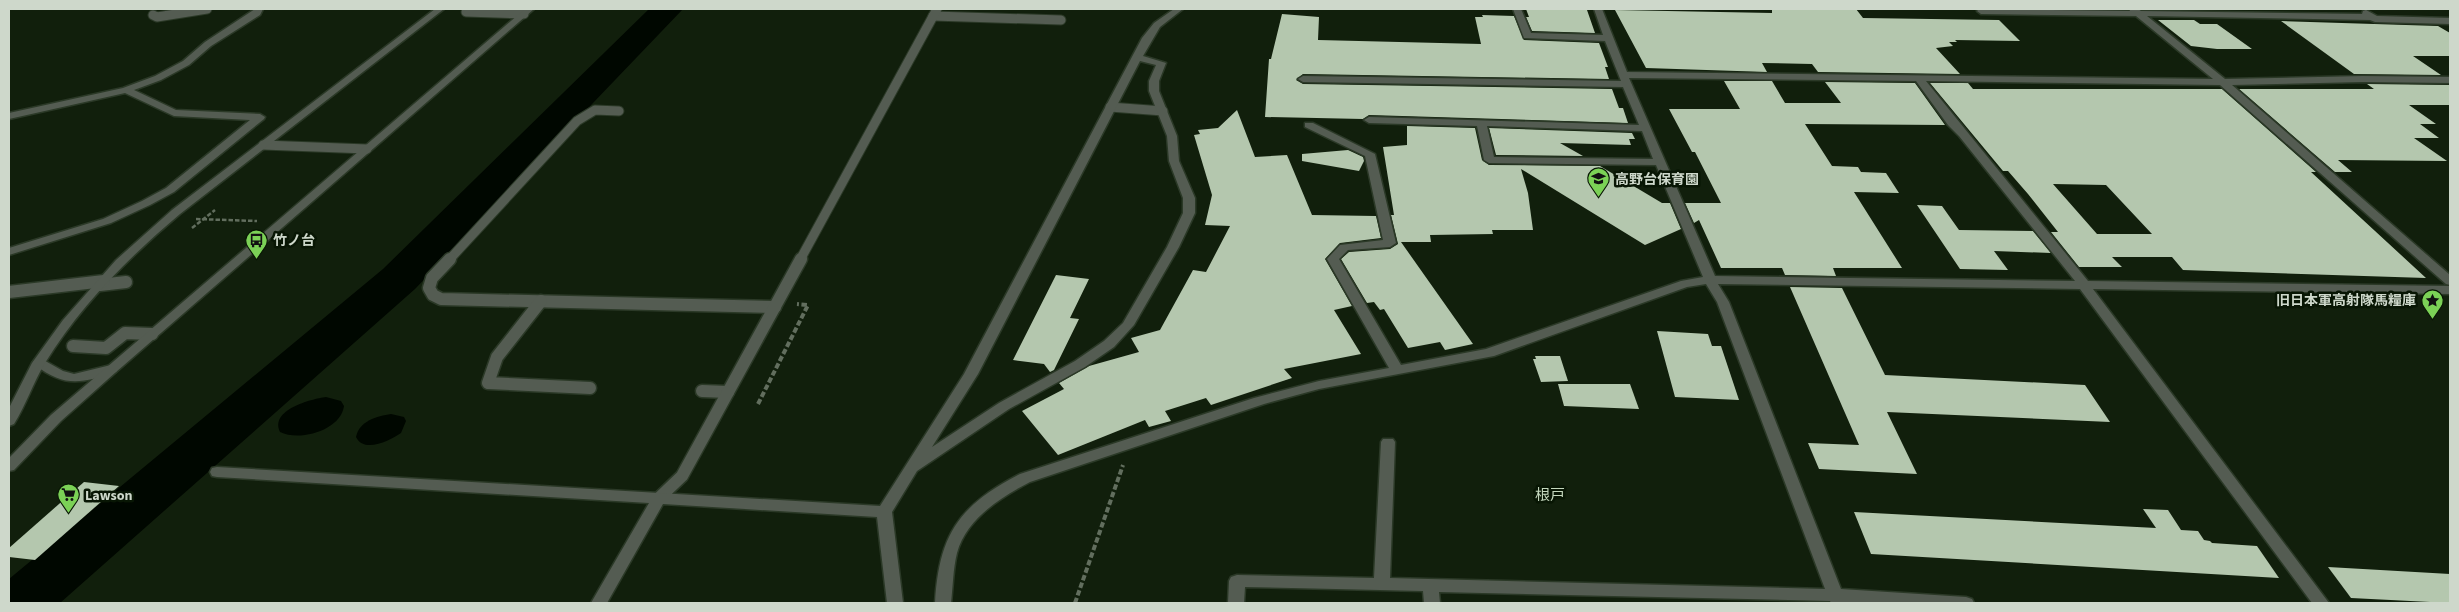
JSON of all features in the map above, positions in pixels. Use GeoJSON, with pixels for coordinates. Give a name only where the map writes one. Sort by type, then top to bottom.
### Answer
{"type":"FeatureCollection","features":[{"type":"Feature","properties":{"kind":"street"},"geometry":{"type":"LineString","coordinates":[[9,116],[126,90],[158,78],[186,63],[208,44],[258,13],[259,9]]}},
{"type":"Feature","properties":{"kind":"street"},"geometry":{"type":"LineString","coordinates":[[9,421],[40,362],[68,321],[102,283],[169,217],[440,9]]}},
{"type":"Feature","properties":{"kind":"street"},"geometry":{"type":"LineString","coordinates":[[895,603],[884,512],[971,374],[1137,57],[1157,25],[1179,9]]}},
{"type":"Feature","properties":{"kind":"street"},"geometry":{"type":"LineString","coordinates":[[1517,9],[1527,36],[1609,38]]}},
{"type":"Feature","properties":{"kind":"street"},"geometry":{"type":"LineString","coordinates":[[1598,9],[1625,79],[1710,280],[1730,320],[1837,599]]}},
{"type":"Feature","properties":{"kind":"street"},"geometry":{"type":"LineString","coordinates":[[2360,9],[2375,19],[2450,20]]}},
{"type":"Feature","properties":{"kind":"street"},"geometry":{"type":"LineString","coordinates":[[9,466],[56,418],[527,11]]}},
{"type":"Feature","properties":{"kind":"street"},"geometry":{"type":"LineString","coordinates":[[1981,11],[2136,11],[2372,17]]}},
{"type":"Feature","properties":{"kind":"street"},"geometry":{"type":"LineString","coordinates":[[2136,11],[2223,82],[2450,281]]}},
{"type":"Feature","properties":{"kind":"street"},"geometry":{"type":"LineString","coordinates":[[909,470],[1004,406],[1080,364],[1109,344],[1128,325],[1173,247],[1189,212],[1189,198],[1174,161],[1172,136],[1154,91],[1154,81],[1161,63],[1137,57]]}},
{"type":"Feature","properties":{"kind":"street"},"geometry":{"type":"LineString","coordinates":[[1918,78],[1952,123],[1963,134],[2084,285],[2321,603]]}},
{"type":"Feature","properties":{"kind":"street"},"geometry":{"type":"LineString","coordinates":[[1303,79],[1918,78],[2223,82],[2363,79],[2450,80]]}},
{"type":"Feature","properties":{"kind":"street"},"geometry":{"type":"LineString","coordinates":[[9,252],[107,221],[154,199],[170,190],[260,118],[174,113],[126,90]]}},
{"type":"Feature","properties":{"kind":"street"},"geometry":{"type":"LineString","coordinates":[[1369,120],[1646,128]]}},
{"type":"Feature","properties":{"kind":"street"},"geometry":{"type":"LineString","coordinates":[[1481,123],[1489,160],[1660,162]]}},
{"type":"Feature","properties":{"kind":"street"},"geometry":{"type":"LineString","coordinates":[[1309,125],[1370,154],[1390,244],[1344,247],[1333,259],[1396,369]]}},
{"type":"Feature","properties":{"kind":"street"},"geometry":{"type":"LineString","coordinates":[[943,603],[951,546],[962,528],[986,504],[1010,486],[1025,478],[1259,401],[1319,385],[1489,353],[1685,284],[1710,280],[2450,290]]}},
{"type":"Feature","properties":{"kind":"street"},"geometry":{"type":"LineString","coordinates":[[40,362],[64,378],[83,378],[112,369]]}},
{"type":"Feature","properties":{"kind":"street"},"geometry":{"type":"LineString","coordinates":[[1382,584],[1388,442]]}},
{"type":"Feature","properties":{"kind":"street"},"geometry":{"type":"LineString","coordinates":[[216,472],[884,512]]}},
{"type":"Feature","properties":{"kind":"street"},"geometry":{"type":"LineString","coordinates":[[599,603],[659,498]]}},
{"type":"Feature","properties":{"kind":"street"},"geometry":{"type":"LineString","coordinates":[[1236,603],[1237,581],[1430,585],[1966,603]]}},
{"type":"Feature","properties":{"kind":"street"},"geometry":{"type":"LineString","coordinates":[[1430,585],[1432,603]]}},
{"type":"Feature","properties":{"kind":"lane"},"geometry":{"type":"LineString","coordinates":[[153,15],[157,17],[207,9]]}},
{"type":"Feature","properties":{"kind":"lane"},"geometry":{"type":"LineString","coordinates":[[466,12],[527,11]]}},
{"type":"Feature","properties":{"kind":"lane"},"geometry":{"type":"LineString","coordinates":[[659,498],[682,476],[935,12],[1061,20]]}},
{"type":"Feature","properties":{"kind":"lane"},"geometry":{"type":"LineString","coordinates":[[1110,107],[1163,111]]}},
{"type":"Feature","properties":{"kind":"lane"},"geometry":{"type":"LineString","coordinates":[[619,111],[594,110],[578,120],[432,278],[429,288],[433,295],[441,299],[775,307]]}},
{"type":"Feature","properties":{"kind":"lane"},"geometry":{"type":"LineString","coordinates":[[263,145],[367,149]]}},
{"type":"Feature","properties":{"kind":"lane"},"geometry":{"type":"LineString","coordinates":[[9,292],[126,282]]}},
{"type":"Feature","properties":{"kind":"lane"},"geometry":{"type":"LineString","coordinates":[[541,301],[497,357],[488,383],[590,388]]}},
{"type":"Feature","properties":{"kind":"lane"},"geometry":{"type":"LineString","coordinates":[[73,346],[106,348],[125,333],[152,334]]}},
{"type":"Feature","properties":{"kind":"lane"},"geometry":{"type":"LineString","coordinates":[[702,391],[728,392]]}},
{"type":"Feature","properties":{"kind":"path"},"geometry":{"type":"LineString","coordinates":[[192,228],[201,219],[215,210]]}},
{"type":"Feature","properties":{"kind":"path"},"geometry":{"type":"LineString","coordinates":[[193,218],[259,221]]}},
{"type":"Feature","properties":{"kind":"path"},"geometry":{"type":"LineString","coordinates":[[758,404],[808,305],[795,304],[799,296]]}},
{"type":"Feature","properties":{"kind":"path"},"geometry":{"type":"LineString","coordinates":[[1075,603],[1121,474],[1128,445]]}},
{"type":"Feature","properties":{"kind":"shaded area"},"geometry":{"type":"Polygon","coordinates":[[[326,397],[341,401],[344,406],[336,422],[318,432],[298,436],[280,432],[278,424],[280,418],[286,412],[302,403],[326,397]]]}},
{"type":"Feature","properties":{"kind":"shaded area"},"geometry":{"type":"Polygon","coordinates":[[[391,414],[404,417],[406,421],[401,433],[384,442],[371,445],[365,445],[356,437],[361,427],[369,420],[391,414]]]}},
{"type":"Feature","properties":{"kind":"building"},"geometry":{"type":"Polygon","coordinates":[[[1526,9],[1587,10],[1595,33],[1532,31],[1526,17],[1529,17],[1526,9]]]}},
{"type":"Feature","properties":{"kind":"building"},"geometry":{"type":"Polygon","coordinates":[[[1772,9],[1856,9],[1863,18],[1999,20],[2020,41],[1955,40],[1957,42],[1949,42],[1953,46],[1936,48],[1960,74],[1818,72],[1812,64],[1762,63],[1767,72],[1646,68],[1615,10],[1772,13],[1772,9]]]}},
{"type":"Feature","properties":{"kind":"building"},"geometry":{"type":"Polygon","coordinates":[[[1282,14],[1319,17],[1318,40],[1481,44],[1475,17],[1483,17],[1482,15],[1514,16],[1524,40],[1599,43],[1608,67],[1605,67],[1609,79],[1303,74],[1296,80],[1303,84],[1612,89],[1619,108],[1623,108],[1628,123],[1369,115],[1363,119],[1265,117],[1269,59],[1271,59],[1282,14]]]}},
{"type":"Feature","properties":{"kind":"building"},"geometry":{"type":"Polygon","coordinates":[[[2158,20],[2194,20],[2200,24],[2217,24],[2252,49],[2217,49],[2191,46],[2158,20]]]}},
{"type":"Feature","properties":{"kind":"building"},"geometry":{"type":"Polygon","coordinates":[[[2281,21],[2438,26],[2450,33],[2450,56],[2413,56],[2441,75],[2354,74],[2281,21]]]}},
{"type":"Feature","properties":{"kind":"building"},"geometry":{"type":"Polygon","coordinates":[[[1724,81],[1772,81],[1785,103],[1841,103],[1825,82],[1915,83],[1945,125],[1805,124],[1832,166],[1858,167],[1861,172],[1886,173],[1899,193],[1854,192],[1902,268],[1833,268],[1836,276],[1785,275],[1782,268],[1721,268],[1699,220],[1694,223],[1685,203],[1721,203],[1695,152],[1692,152],[1669,109],[1740,109],[1724,81]]]}},
{"type":"Feature","properties":{"kind":"building"},"geometry":{"type":"Polygon","coordinates":[[[1930,83],[1968,83],[1973,89],[2222,89],[2316,172],[2311,172],[2426,278],[2183,270],[2172,257],[2112,257],[2122,267],[2079,267],[2051,232],[2058,232],[2028,194],[2008,171],[2003,171],[1930,83]],[[2053,184],[2097,234],[2152,234],[2106,185],[2053,184]]]}},
{"type":"Feature","properties":{"kind":"building"},"geometry":{"type":"Polygon","coordinates":[[[2367,84],[2450,85],[2450,105],[2409,105],[2436,124],[2420,124],[2439,138],[2414,138],[2447,161],[2338,160],[2352,172],[2335,172],[2239,89],[2374,89],[2367,84]]]}},
{"type":"Feature","properties":{"kind":"building"},"geometry":{"type":"Polygon","coordinates":[[[1237,110],[1255,157],[1287,155],[1312,215],[1376,216],[1381,238],[1340,243],[1325,259],[1352,306],[1334,310],[1361,354],[1284,369],[1292,378],[1211,405],[1206,398],[1165,411],[1171,421],[1149,427],[1145,420],[1058,455],[1022,411],[1064,389],[1059,383],[1089,366],[1139,352],[1131,338],[1160,330],[1193,270],[1206,272],[1230,226],[1205,225],[1212,195],[1194,135],[1200,134],[1198,130],[1218,128],[1237,110]]]}},
{"type":"Feature","properties":{"kind":"building"},"geometry":{"type":"Polygon","coordinates":[[[1407,126],[1475,128],[1482,160],[1489,165],[1600,166],[1662,203],[1670,203],[1681,229],[1645,245],[1521,169],[1528,193],[1533,230],[1492,230],[1493,234],[1430,235],[1431,242],[1401,242],[1473,344],[1445,350],[1440,342],[1408,348],[1384,309],[1380,310],[1374,302],[1367,303],[1341,259],[1349,252],[1390,249],[1398,244],[1391,215],[1394,215],[1383,147],[1407,145],[1407,126]]]}},
{"type":"Feature","properties":{"kind":"building"},"geometry":{"type":"Polygon","coordinates":[[[1489,128],[1632,133],[1635,139],[1629,139],[1631,145],[1560,143],[1583,156],[1496,155],[1489,128]]]}},
{"type":"Feature","properties":{"kind":"building"},"geometry":{"type":"Polygon","coordinates":[[[1348,150],[1363,157],[1364,161],[1359,171],[1302,161],[1302,154],[1348,150]]]}},
{"type":"Feature","properties":{"kind":"building"},"geometry":{"type":"Polygon","coordinates":[[[1917,205],[1942,206],[1959,230],[2033,231],[2051,253],[1994,251],[2008,270],[1960,269],[1917,205]]]}},
{"type":"Feature","properties":{"kind":"building"},"geometry":{"type":"Polygon","coordinates":[[[1056,275],[1089,279],[1070,318],[1079,319],[1054,370],[1050,372],[1044,364],[1013,360],[1056,275]]]}},
{"type":"Feature","properties":{"kind":"building"},"geometry":{"type":"Polygon","coordinates":[[[1790,287],[1842,288],[1885,375],[2085,385],[2110,422],[1887,412],[1917,474],[1819,469],[1808,443],[1859,445],[1790,287]]]}},
{"type":"Feature","properties":{"kind":"building"},"geometry":{"type":"Polygon","coordinates":[[[1657,331],[1708,334],[1712,346],[1721,346],[1739,400],[1675,397],[1657,331]]]}},
{"type":"Feature","properties":{"kind":"building"},"geometry":{"type":"Polygon","coordinates":[[[1535,356],[1560,356],[1568,381],[1541,382],[1533,359],[1536,359],[1535,356]]]}},
{"type":"Feature","properties":{"kind":"building"},"geometry":{"type":"Polygon","coordinates":[[[1558,384],[1630,384],[1639,409],[1564,406],[1558,384]]]}},
{"type":"Feature","properties":{"kind":"building"},"geometry":{"type":"Polygon","coordinates":[[[84,482],[119,486],[35,560],[9,557],[9,548],[84,482]]]}},
{"type":"Feature","properties":{"kind":"building"},"geometry":{"type":"Polygon","coordinates":[[[2143,509],[2168,510],[2181,530],[2198,531],[2204,540],[2212,543],[2257,546],[2279,578],[1871,554],[1854,512],[2156,528],[2143,509]]]}},
{"type":"Feature","properties":{"kind":"building"},"geometry":{"type":"Polygon","coordinates":[[[2328,567],[2450,574],[2450,603],[2351,598],[2328,567]]]}},
{"type":"Feature","properties":{"kind":"waterway"},"geometry":{"type":"LineString","coordinates":[[21,603],[399,279],[667,9]]}},
{"type":"Feature","properties":{"kind":"place","name":"高野台保育園"},"geometry":{"type":"Point","coordinates":[1599,198]}},
{"type":"Feature","properties":{"kind":"place","name":"竹ノ台"},"geometry":{"type":"Point","coordinates":[257,259]}},
{"type":"Feature","properties":{"kind":"place","name":"旧日本軍高射隊馬糧庫"},"geometry":{"type":"Point","coordinates":[2432,319]}},
{"type":"Feature","properties":{"kind":"place","name":"Lawson"},"geometry":{"type":"Point","coordinates":[69,514]}},
{"type":"Feature","properties":{"kind":"district","name":"根戸"},"geometry":{"type":"Point","coordinates":[1550,495]}}]}
